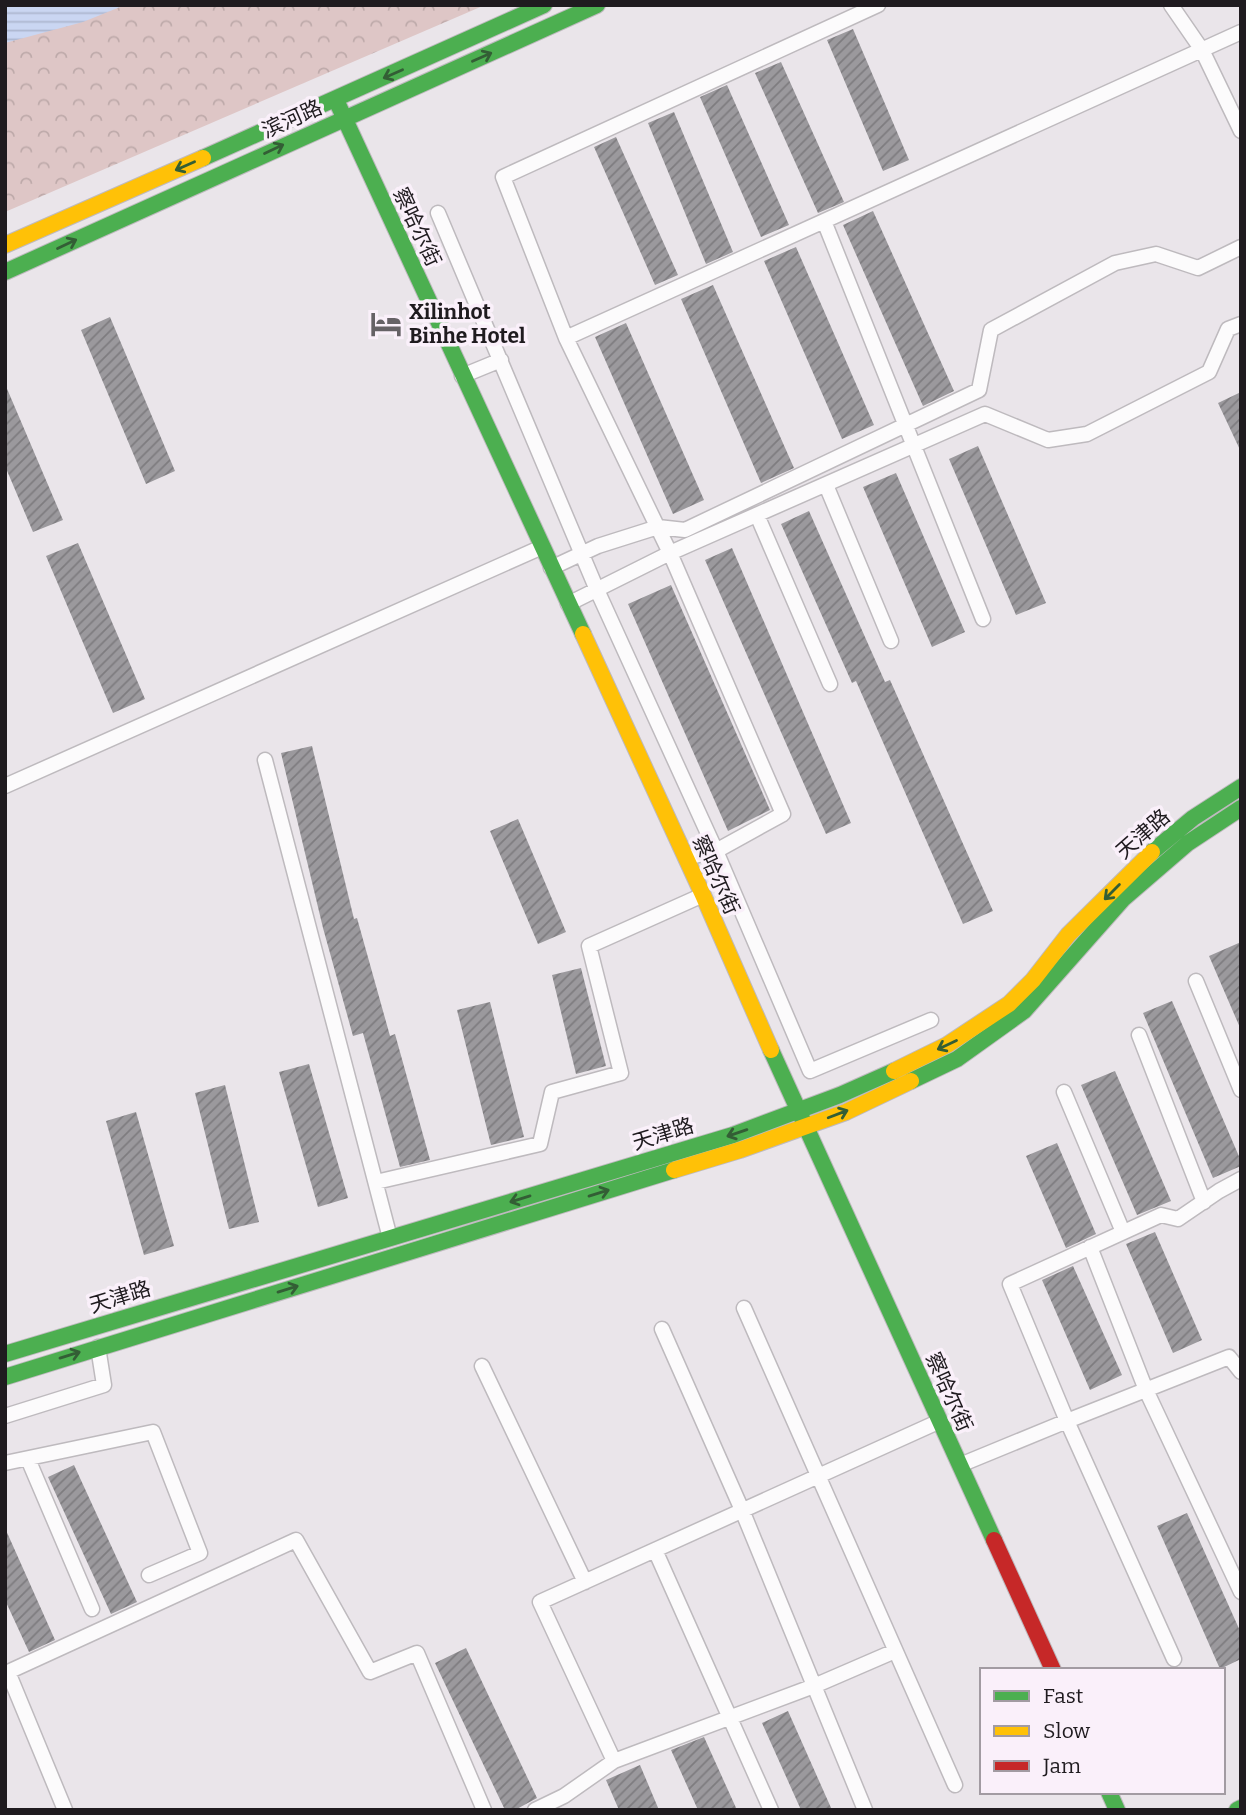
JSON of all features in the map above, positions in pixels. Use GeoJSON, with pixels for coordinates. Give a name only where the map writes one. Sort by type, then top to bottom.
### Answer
{"type":"FeatureCollection","features":[{"type":"Feature","properties":{"kind":"street","name":"滨河路"},"geometry":{"type":"LineString","coordinates":[[5,245],[336,100],[544,5]]}},
{"type":"Feature","properties":{"kind":"street","name":"滨河路"},"geometry":{"type":"LineString","coordinates":[[5,272],[597,5]]}},
{"type":"Feature","properties":{"kind":"street"},"geometry":{"type":"LineString","coordinates":[[686,858],[716,851],[783,814],[670,553],[566,338],[503,177],[878,5]]}},
{"type":"Feature","properties":{"kind":"street"},"geometry":{"type":"LineString","coordinates":[[1171,5],[1202,50],[1241,131]]}},
{"type":"Feature","properties":{"kind":"street"},"geometry":{"type":"LineString","coordinates":[[566,338],[1241,32]]}},
{"type":"Feature","properties":{"kind":"street","name":"察哈尔街"},"geometry":{"type":"LineString","coordinates":[[336,100],[703,895],[798,1111],[1052,1668]]}},
{"type":"Feature","properties":{"kind":"street"},"geometry":{"type":"LineString","coordinates":[[439,213],[597,590],[716,851],[810,1071],[931,1020]]}},
{"type":"Feature","properties":{"kind":"street"},"geometry":{"type":"LineString","coordinates":[[824,221],[983,620]]}},
{"type":"Feature","properties":{"kind":"street"},"geometry":{"type":"LineString","coordinates":[[551,568],[598,546],[658,527],[685,530],[979,390],[991,330],[1115,263],[1156,254],[1198,268],[1241,247]]}},
{"type":"Feature","properties":{"kind":"street"},"geometry":{"type":"LineString","coordinates":[[568,604],[670,553],[985,414],[1048,440],[1087,434],[1209,372],[1228,329],[1241,324]]}},
{"type":"Feature","properties":{"kind":"street"},"geometry":{"type":"LineString","coordinates":[[462,376],[501,360]]}},
{"type":"Feature","properties":{"kind":"street"},"geometry":{"type":"LineString","coordinates":[[826,485],[891,641]]}},
{"type":"Feature","properties":{"kind":"street"},"geometry":{"type":"LineString","coordinates":[[757,515],[830,684]]}},
{"type":"Feature","properties":{"kind":"street"},"geometry":{"type":"LineString","coordinates":[[5,786],[542,547]]}},
{"type":"Feature","properties":{"kind":"street"},"geometry":{"type":"LineString","coordinates":[[265,760],[390,1238]]}},
{"type":"Feature","properties":{"kind":"street","name":"天津路"},"geometry":{"type":"LineString","coordinates":[[5,1354],[733,1135],[841,1095],[958,1040],[1012,1002],[1068,936],[1159,844],[1224,797],[1241,788]]}},
{"type":"Feature","properties":{"kind":"street","name":"天津路"},"geometry":{"type":"LineString","coordinates":[[5,1377],[727,1154],[846,1112],[957,1059],[1024,1011],[1123,899],[1188,843],[1241,808]]}},
{"type":"Feature","properties":{"kind":"street"},"geometry":{"type":"LineString","coordinates":[[376,1182],[540,1144],[552,1092],[621,1073],[589,946],[703,895]]}},
{"type":"Feature","properties":{"kind":"street"},"geometry":{"type":"LineString","coordinates":[[1196,981],[1241,1090]]}},
{"type":"Feature","properties":{"kind":"street"},"geometry":{"type":"LineString","coordinates":[[1139,1035],[1204,1202]]}},
{"type":"Feature","properties":{"kind":"street"},"geometry":{"type":"LineString","coordinates":[[1064,1092],[1123,1233]]}},
{"type":"Feature","properties":{"kind":"street"},"geometry":{"type":"LineString","coordinates":[[1174,1659],[1067,1421],[1010,1284],[1161,1216],[1178,1219],[1241,1179]]}},
{"type":"Feature","properties":{"kind":"street"},"geometry":{"type":"LineString","coordinates":[[1090,1247],[1146,1390],[1241,1592]]}},
{"type":"Feature","properties":{"kind":"street"},"geometry":{"type":"LineString","coordinates":[[744,1308],[955,1785]]}},
{"type":"Feature","properties":{"kind":"street"},"geometry":{"type":"LineString","coordinates":[[662,1329],[742,1510],[865,1810]]}},
{"type":"Feature","properties":{"kind":"street"},"geometry":{"type":"LineString","coordinates":[[5,1416],[104,1385],[98,1347]]}},
{"type":"Feature","properties":{"kind":"street"},"geometry":{"type":"LineString","coordinates":[[960,1465],[1229,1357],[1241,1372]]}},
{"type":"Feature","properties":{"kind":"street"},"geometry":{"type":"LineString","coordinates":[[482,1366],[585,1582]]}},
{"type":"Feature","properties":{"kind":"street"},"geometry":{"type":"LineString","coordinates":[[614,1761],[540,1602],[940,1421]]}},
{"type":"Feature","properties":{"kind":"street"},"geometry":{"type":"LineString","coordinates":[[5,1464],[153,1432],[200,1553],[149,1575]]}},
{"type":"Feature","properties":{"kind":"street"},"geometry":{"type":"LineString","coordinates":[[28,1459],[92,1609]]}},
{"type":"Feature","properties":{"kind":"street"},"geometry":{"type":"LineString","coordinates":[[65,1810],[8,1672],[296,1540],[370,1672],[417,1653],[484,1810]]}},
{"type":"Feature","properties":{"kind":"street"},"geometry":{"type":"LineString","coordinates":[[655,1550],[771,1810]]}},
{"type":"Feature","properties":{"kind":"street"},"geometry":{"type":"LineString","coordinates":[[535,1810],[564,1796],[614,1761],[814,1686],[895,1651]]}},
{"type":"Feature","properties":{"kind":"street"},"geometry":{"type":"LineString","coordinates":[[1110,1794],[1117,1810]]}},
{"type":"Feature","properties":{"kind":"green space"},"geometry":{"type":"Polygon","coordinates":[[[5,5],[485,5],[5,212],[5,5]]]}},
{"type":"Feature","properties":{"kind":"water"},"geometry":{"type":"Polygon","coordinates":[[[5,5],[125,5],[83,22],[5,43],[5,5]]]}},
{"type":"Feature","properties":{"kind":"building"},"geometry":{"type":"Polygon","coordinates":[[[853,29],[909,160],[883,171],[827,40],[853,29]]]}},
{"type":"Feature","properties":{"kind":"building"},"geometry":{"type":"Polygon","coordinates":[[[781,62],[844,202],[818,213],[755,73],[781,62]]]}},
{"type":"Feature","properties":{"kind":"building"},"geometry":{"type":"Polygon","coordinates":[[[727,85],[789,225],[761,237],[700,97],[727,85]]]}},
{"type":"Feature","properties":{"kind":"building"},"geometry":{"type":"Polygon","coordinates":[[[674,112],[733,252],[706,264],[648,123],[674,112]]]}},
{"type":"Feature","properties":{"kind":"building"},"geometry":{"type":"Polygon","coordinates":[[[616,137],[678,275],[655,285],[594,147],[616,137]]]}},
{"type":"Feature","properties":{"kind":"building"},"geometry":{"type":"Polygon","coordinates":[[[873,211],[954,391],[923,406],[843,225],[873,211]]]}},
{"type":"Feature","properties":{"kind":"building"},"geometry":{"type":"Polygon","coordinates":[[[796,247],[874,425],[842,439],[764,261],[796,247]]]}},
{"type":"Feature","properties":{"kind":"building"},"geometry":{"type":"Polygon","coordinates":[[[713,285],[794,468],[761,483],[681,299],[713,285]]]}},
{"type":"Feature","properties":{"kind":"building"},"geometry":{"type":"Polygon","coordinates":[[[110,317],[175,471],[146,484],[81,330],[110,317]]]}},
{"type":"Feature","properties":{"kind":"building"},"geometry":{"type":"Polygon","coordinates":[[[626,323],[704,500],[673,514],[595,337],[626,323]]]}},
{"type":"Feature","properties":{"kind":"building"},"geometry":{"type":"Polygon","coordinates":[[[5,384],[63,520],[33,532],[5,466],[5,384]]]}},
{"type":"Feature","properties":{"kind":"building"},"geometry":{"type":"Polygon","coordinates":[[[1241,392],[1241,452],[1218,403],[1241,392]]]}},
{"type":"Feature","properties":{"kind":"building"},"geometry":{"type":"Polygon","coordinates":[[[978,446],[1046,603],[1016,615],[949,459],[978,446]]]}},
{"type":"Feature","properties":{"kind":"building"},"geometry":{"type":"Polygon","coordinates":[[[896,473],[965,632],[932,647],[863,487],[896,473]]]}},
{"type":"Feature","properties":{"kind":"building"},"geometry":{"type":"Polygon","coordinates":[[[809,511],[885,682],[890,680],[993,911],[963,924],[856,681],[852,683],[781,524],[809,511]]]}},
{"type":"Feature","properties":{"kind":"building"},"geometry":{"type":"Polygon","coordinates":[[[78,543],[145,699],[113,713],[46,556],[78,543]]]}},
{"type":"Feature","properties":{"kind":"building"},"geometry":{"type":"Polygon","coordinates":[[[732,548],[851,823],[826,834],[705,560],[732,548]]]}},
{"type":"Feature","properties":{"kind":"building"},"geometry":{"type":"Polygon","coordinates":[[[671,585],[770,810],[728,831],[628,604],[671,585]]]}},
{"type":"Feature","properties":{"kind":"building"},"geometry":{"type":"Polygon","coordinates":[[[312,746],[354,919],[357,918],[390,1036],[395,1034],[430,1160],[400,1167],[363,1033],[353,1036],[323,928],[281,753],[312,746]]]}},
{"type":"Feature","properties":{"kind":"building"},"geometry":{"type":"Polygon","coordinates":[[[518,819],[566,932],[538,944],[490,831],[518,819]]]}},
{"type":"Feature","properties":{"kind":"building"},"geometry":{"type":"Polygon","coordinates":[[[1241,942],[1241,1030],[1209,956],[1241,942]]]}},
{"type":"Feature","properties":{"kind":"building"},"geometry":{"type":"Polygon","coordinates":[[[581,968],[606,1066],[576,1074],[552,975],[581,968]]]}},
{"type":"Feature","properties":{"kind":"building"},"geometry":{"type":"Polygon","coordinates":[[[1172,1001],[1241,1161],[1241,1166],[1213,1178],[1143,1013],[1172,1001]]]}},
{"type":"Feature","properties":{"kind":"building"},"geometry":{"type":"Polygon","coordinates":[[[490,1002],[524,1137],[491,1145],[457,1010],[490,1002]]]}},
{"type":"Feature","properties":{"kind":"building"},"geometry":{"type":"Polygon","coordinates":[[[309,1064],[348,1198],[318,1207],[279,1072],[309,1064]]]}},
{"type":"Feature","properties":{"kind":"building"},"geometry":{"type":"Polygon","coordinates":[[[1115,1071],[1171,1201],[1137,1215],[1081,1085],[1115,1071]]]}},
{"type":"Feature","properties":{"kind":"building"},"geometry":{"type":"Polygon","coordinates":[[[225,1085],[259,1222],[229,1229],[195,1093],[225,1085]]]}},
{"type":"Feature","properties":{"kind":"building"},"geometry":{"type":"Polygon","coordinates":[[[136,1112],[174,1246],[144,1255],[106,1121],[136,1112]]]}},
{"type":"Feature","properties":{"kind":"building"},"geometry":{"type":"Polygon","coordinates":[[[1057,1143],[1096,1234],[1066,1248],[1026,1156],[1057,1143]]]}},
{"type":"Feature","properties":{"kind":"building"},"geometry":{"type":"Polygon","coordinates":[[[1155,1232],[1202,1340],[1173,1353],[1126,1244],[1155,1232]]]}},
{"type":"Feature","properties":{"kind":"building"},"geometry":{"type":"Polygon","coordinates":[[[1073,1266],[1122,1375],[1090,1390],[1042,1280],[1073,1266]]]}},
{"type":"Feature","properties":{"kind":"building"},"geometry":{"type":"Polygon","coordinates":[[[74,1465],[137,1602],[111,1614],[48,1477],[74,1465]]]}},
{"type":"Feature","properties":{"kind":"building"},"geometry":{"type":"Polygon","coordinates":[[[1187,1513],[1241,1633],[1241,1659],[1220,1668],[1157,1526],[1187,1513]]]}},
{"type":"Feature","properties":{"kind":"building"},"geometry":{"type":"Polygon","coordinates":[[[5,1528],[55,1640],[29,1652],[5,1600],[5,1528]]]}},
{"type":"Feature","properties":{"kind":"building"},"geometry":{"type":"Polygon","coordinates":[[[466,1648],[537,1798],[515,1810],[505,1810],[435,1663],[466,1648]]]}},
{"type":"Feature","properties":{"kind":"building"},"geometry":{"type":"Polygon","coordinates":[[[788,1711],[832,1810],[801,1810],[762,1723],[788,1711]]]}},
{"type":"Feature","properties":{"kind":"building"},"geometry":{"type":"Polygon","coordinates":[[[704,1737],[737,1810],[698,1810],[671,1750],[704,1737]]]}},
{"type":"Feature","properties":{"kind":"building"},"geometry":{"type":"Polygon","coordinates":[[[640,1765],[659,1810],[619,1810],[606,1780],[640,1765]]]}},
{"type":"Feature","properties":{"kind":"traffic: fast"},"geometry":{"type":"LineString","coordinates":[[203,158],[544,5]]}},
{"type":"Feature","properties":{"kind":"traffic: fast"},"geometry":{"type":"LineString","coordinates":[[5,272],[597,5]]}},
{"type":"Feature","properties":{"kind":"traffic: fast"},"geometry":{"type":"LineString","coordinates":[[336,100],[583,634]]}},
{"type":"Feature","properties":{"kind":"traffic: fast"},"geometry":{"type":"LineString","coordinates":[[1152,852],[1193,818],[1241,787]]}},
{"type":"Feature","properties":{"kind":"traffic: fast"},"geometry":{"type":"LineString","coordinates":[[911,1081],[957,1059],[1024,1011],[1123,899],[1188,843],[1241,808]]}},
{"type":"Feature","properties":{"kind":"traffic: fast"},"geometry":{"type":"LineString","coordinates":[[771,1050],[994,1540]]}},
{"type":"Feature","properties":{"kind":"traffic: fast"},"geometry":{"type":"LineString","coordinates":[[5,1354],[733,1135],[840,1095],[894,1071]]}},
{"type":"Feature","properties":{"kind":"traffic: fast"},"geometry":{"type":"LineString","coordinates":[[5,1377],[674,1170]]}},
{"type":"Feature","properties":{"kind":"traffic: fast"},"geometry":{"type":"LineString","coordinates":[[1110,1794],[1117,1810]]}},
{"type":"Feature","properties":{"kind":"traffic: fast"},"geometry":{"type":"LineString","coordinates":[[1237,1810],[1241,1808]]}},
{"type":"Feature","properties":{"kind":"traffic: slow"},"geometry":{"type":"LineString","coordinates":[[5,245],[203,158]]}},
{"type":"Feature","properties":{"kind":"traffic: slow"},"geometry":{"type":"LineString","coordinates":[[583,634],[771,1050]]}},
{"type":"Feature","properties":{"kind":"traffic: slow"},"geometry":{"type":"LineString","coordinates":[[894,1071],[947,1045],[1009,1004],[1033,980],[1068,935],[1152,852]]}},
{"type":"Feature","properties":{"kind":"traffic: slow"},"geometry":{"type":"LineString","coordinates":[[674,1170],[740,1150],[846,1112],[911,1081]]}},
{"type":"Feature","properties":{"kind":"traffic: jam"},"geometry":{"type":"LineString","coordinates":[[994,1540],[1052,1668]]}},
{"type":"Feature","properties":{"kind":"place","name":"Xilinhot Binhe Hotel"},"geometry":{"type":"Point","coordinates":[386,324]}}]}
